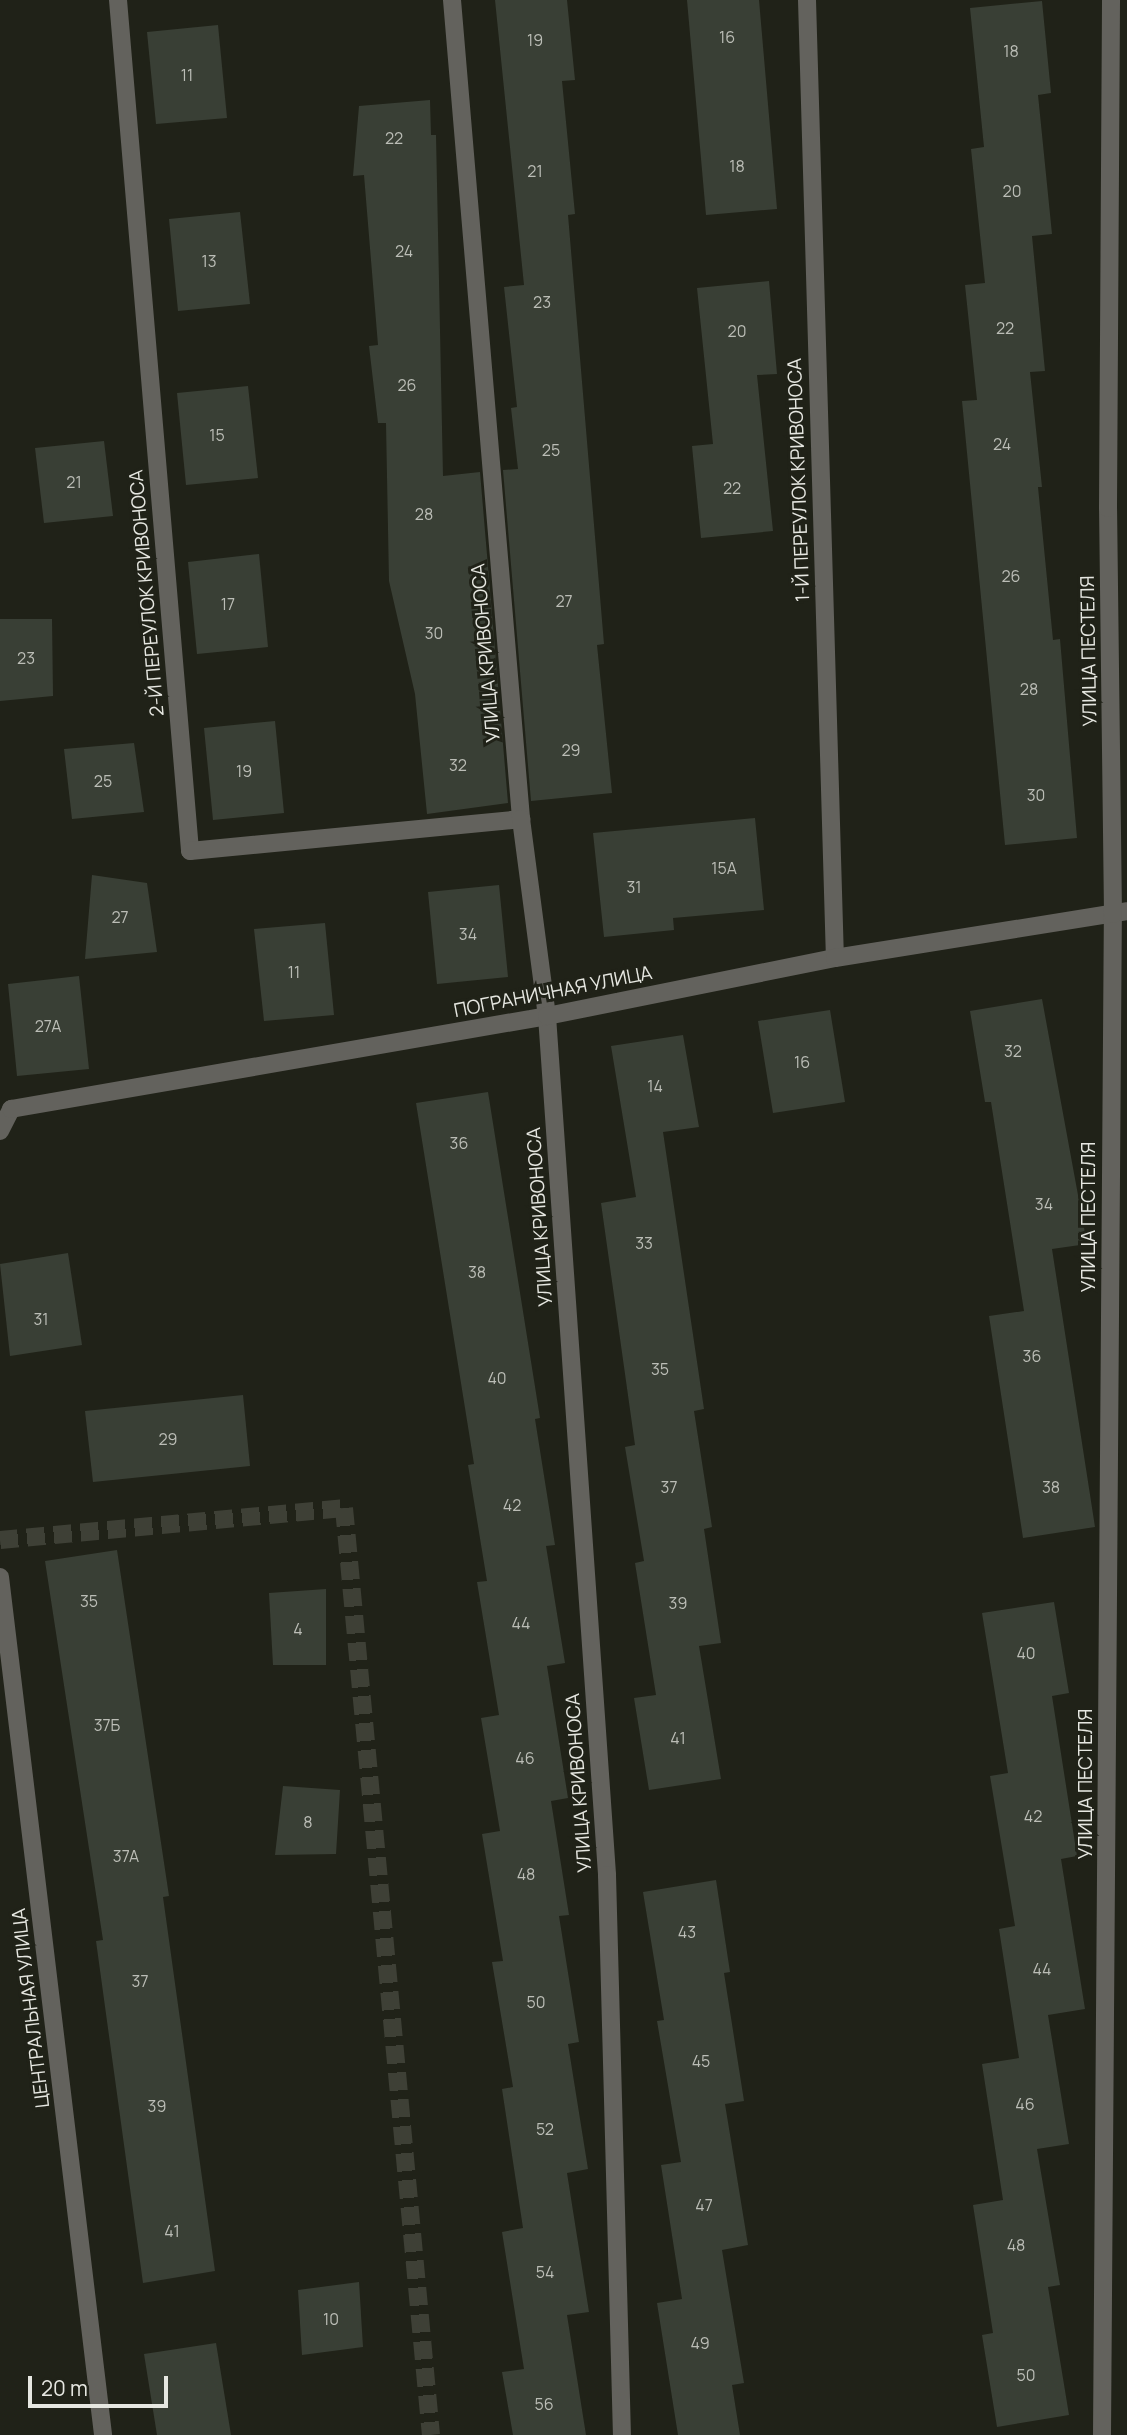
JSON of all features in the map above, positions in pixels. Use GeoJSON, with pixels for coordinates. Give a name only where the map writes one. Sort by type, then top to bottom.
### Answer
{"type":"FeatureCollection","features":[{"type":"Feature","properties":{"kind":"street","name":"2-Й ПЕРЕУЛОК КРИВОНОСА"},"geometry":{"type":"LineString","coordinates":[[118,0],[190,851],[521,819]]}},
{"type":"Feature","properties":{"kind":"street","name":"УЛИЦА КРИВОНОСА"},"geometry":{"type":"LineString","coordinates":[[452,0],[521,819],[547,1016],[607,1875],[622,2435]]}},
{"type":"Feature","properties":{"kind":"street","name":"1-Й ПЕРЕУЛОК КРИВОНОСА"},"geometry":{"type":"LineString","coordinates":[[807,0],[835,958]]}},
{"type":"Feature","properties":{"kind":"street","name":"УЛИЦА ПЕСТЕЛЯ"},"geometry":{"type":"LineString","coordinates":[[1102,2435],[1120,912],[1108,508],[1111,0]]}},
{"type":"Feature","properties":{"kind":"street","name":"ПОГРАНИЧНАЯ УЛИЦА"},"geometry":{"type":"LineString","coordinates":[[0,1131],[10,1109],[547,1016],[835,958],[1120,912]]}},
{"type":"Feature","properties":{"kind":"street","name":"ЦЕНТРАЛЬНАЯ УЛИЦА"},"geometry":{"type":"LineString","coordinates":[[0,1577],[103,2435]]}},
{"type":"Feature","properties":{"kind":"building"},"geometry":{"type":"Polygon","coordinates":[[[495,0],[567,0],[575,80],[562,81],[575,214],[568,215],[604,644],[597,645],[612,793],[531,801],[503,470],[518,469],[511,408],[517,407],[504,287],[524,285],[495,0]]]}},
{"type":"Feature","properties":{"kind":"building"},"geometry":{"type":"Polygon","coordinates":[[[687,0],[759,0],[777,209],[706,215],[687,0]]]}},
{"type":"Feature","properties":{"kind":"building"},"geometry":{"type":"Polygon","coordinates":[[[1042,1],[1051,93],[1038,95],[1052,234],[1032,236],[1045,371],[1030,372],[1042,487],[1038,487],[1053,640],[1060,639],[1077,838],[1005,845],[962,401],[977,400],[965,285],[985,283],[971,149],[984,147],[970,8],[1042,1]]]}},
{"type":"Feature","properties":{"kind":"building"},"geometry":{"type":"Polygon","coordinates":[[[218,25],[227,118],[156,124],[147,32],[218,25]]]}},
{"type":"Feature","properties":{"kind":"building"},"geometry":{"type":"Polygon","coordinates":[[[430,100],[431,135],[436,135],[443,476],[480,472],[508,803],[427,814],[415,694],[389,581],[386,423],[378,423],[369,346],[378,345],[364,175],[353,176],[359,106],[430,100]]]}},
{"type":"Feature","properties":{"kind":"building"},"geometry":{"type":"Polygon","coordinates":[[[240,212],[250,304],[178,311],[169,219],[240,212]]]}},
{"type":"Feature","properties":{"kind":"building"},"geometry":{"type":"Polygon","coordinates":[[[769,281],[777,374],[757,375],[773,531],[701,538],[692,446],[713,444],[697,288],[769,281]]]}},
{"type":"Feature","properties":{"kind":"building"},"geometry":{"type":"Polygon","coordinates":[[[248,386],[258,478],[186,485],[177,393],[248,386]]]}},
{"type":"Feature","properties":{"kind":"building"},"geometry":{"type":"Polygon","coordinates":[[[104,441],[113,516],[44,523],[35,448],[104,441]]]}},
{"type":"Feature","properties":{"kind":"building"},"geometry":{"type":"Polygon","coordinates":[[[259,554],[268,647],[197,654],[188,562],[259,554]]]}},
{"type":"Feature","properties":{"kind":"building"},"geometry":{"type":"Polygon","coordinates":[[[0,619],[52,619],[53,696],[0,701],[0,619]]]}},
{"type":"Feature","properties":{"kind":"building"},"geometry":{"type":"Polygon","coordinates":[[[275,721],[284,813],[213,820],[204,728],[275,721]]]}},
{"type":"Feature","properties":{"kind":"building"},"geometry":{"type":"Polygon","coordinates":[[[134,743],[144,812],[72,819],[64,749],[134,743]]]}},
{"type":"Feature","properties":{"kind":"building"},"geometry":{"type":"Polygon","coordinates":[[[755,818],[764,910],[673,918],[674,930],[604,937],[593,833],[755,818]]]}},
{"type":"Feature","properties":{"kind":"building"},"geometry":{"type":"Polygon","coordinates":[[[92,875],[147,883],[157,952],[85,959],[92,875]]]}},
{"type":"Feature","properties":{"kind":"building"},"geometry":{"type":"Polygon","coordinates":[[[499,885],[508,977],[437,984],[428,892],[499,885]]]}},
{"type":"Feature","properties":{"kind":"building"},"geometry":{"type":"Polygon","coordinates":[[[325,923],[334,1015],[264,1021],[254,929],[325,923]]]}},
{"type":"Feature","properties":{"kind":"building"},"geometry":{"type":"Polygon","coordinates":[[[79,976],[89,1069],[17,1076],[8,984],[79,976]]]}},
{"type":"Feature","properties":{"kind":"building"},"geometry":{"type":"Polygon","coordinates":[[[1042,999],[1087,1244],[1052,1249],[1095,1527],[1023,1538],[989,1316],[1024,1311],[991,1102],[985,1102],[970,1011],[1042,999]]]}},
{"type":"Feature","properties":{"kind":"building"},"geometry":{"type":"Polygon","coordinates":[[[830,1010],[845,1102],[773,1113],[758,1021],[830,1010]]]}},
{"type":"Feature","properties":{"kind":"building"},"geometry":{"type":"Polygon","coordinates":[[[683,1035],[699,1127],[663,1132],[704,1409],[694,1411],[712,1527],[704,1529],[721,1643],[699,1646],[721,1779],[649,1790],[634,1698],[656,1695],[635,1563],[644,1561],[625,1447],[635,1445],[601,1203],[636,1197],[611,1046],[683,1035]]]}},
{"type":"Feature","properties":{"kind":"building"},"geometry":{"type":"Polygon","coordinates":[[[488,1092],[540,1418],[535,1419],[555,1545],[546,1546],[565,1663],[547,1666],[568,1798],[551,1801],[569,1915],[559,1916],[579,2042],[568,2044],[588,2169],[567,2173],[589,2312],[567,2315],[586,2435],[513,2435],[502,2372],[524,2369],[502,2232],[523,2228],[502,2089],[513,2087],[492,1962],[503,1961],[482,1834],[500,1831],[481,1718],[499,1715],[477,1582],[487,1581],[468,1465],[474,1464],[416,1103],[488,1092]]]}},
{"type":"Feature","properties":{"kind":"building"},"geometry":{"type":"Polygon","coordinates":[[[68,1253],[82,1345],[10,1356],[0,1264],[68,1253]]]}},
{"type":"Feature","properties":{"kind":"building"},"geometry":{"type":"Polygon","coordinates":[[[243,1395],[250,1466],[93,1482],[85,1411],[243,1395]]]}},
{"type":"Feature","properties":{"kind":"building"},"geometry":{"type":"Polygon","coordinates":[[[117,1550],[169,1896],[163,1897],[215,2271],[143,2283],[96,1941],[103,1940],[45,1561],[117,1550]]]}},
{"type":"Feature","properties":{"kind":"building"},"geometry":{"type":"Polygon","coordinates":[[[326,1589],[326,1665],[273,1665],[269,1593],[326,1589]]]}},
{"type":"Feature","properties":{"kind":"building"},"geometry":{"type":"Polygon","coordinates":[[[1054,1602],[1069,1693],[1052,1696],[1077,1856],[1061,1859],[1085,2009],[1048,2015],[1069,2144],[1037,2149],[1060,2285],[1048,2287],[1069,2415],[997,2427],[982,2335],[993,2333],[973,2205],[1003,2200],[982,2064],[1019,2058],[999,1929],[1015,1926],[990,1776],[1008,1773],[982,1613],[1054,1602]]]}},
{"type":"Feature","properties":{"kind":"building"},"geometry":{"type":"Polygon","coordinates":[[[283,1786],[340,1790],[336,1854],[275,1855],[283,1786]]]}},
{"type":"Feature","properties":{"kind":"building"},"geometry":{"type":"Polygon","coordinates":[[[716,1880],[730,1972],[724,1973],[744,2101],[725,2104],[748,2245],[722,2250],[744,2383],[732,2385],[740,2435],[678,2435],[657,2303],[682,2299],[661,2165],[681,2162],[657,2021],[664,2020],[643,1892],[716,1880]]]}},
{"type":"Feature","properties":{"kind":"building"},"geometry":{"type":"Polygon","coordinates":[[[359,2282],[363,2347],[302,2355],[298,2290],[359,2282]]]}},
{"type":"Feature","properties":{"kind":"building"},"geometry":{"type":"Polygon","coordinates":[[[216,2343],[231,2435],[157,2435],[144,2354],[216,2343]]]}},
{"type":"Feature","properties":{"kind":"tunnel"},"geometry":{"type":"LineString","coordinates":[[0,1540],[344,1508],[431,2435]]}}]}
